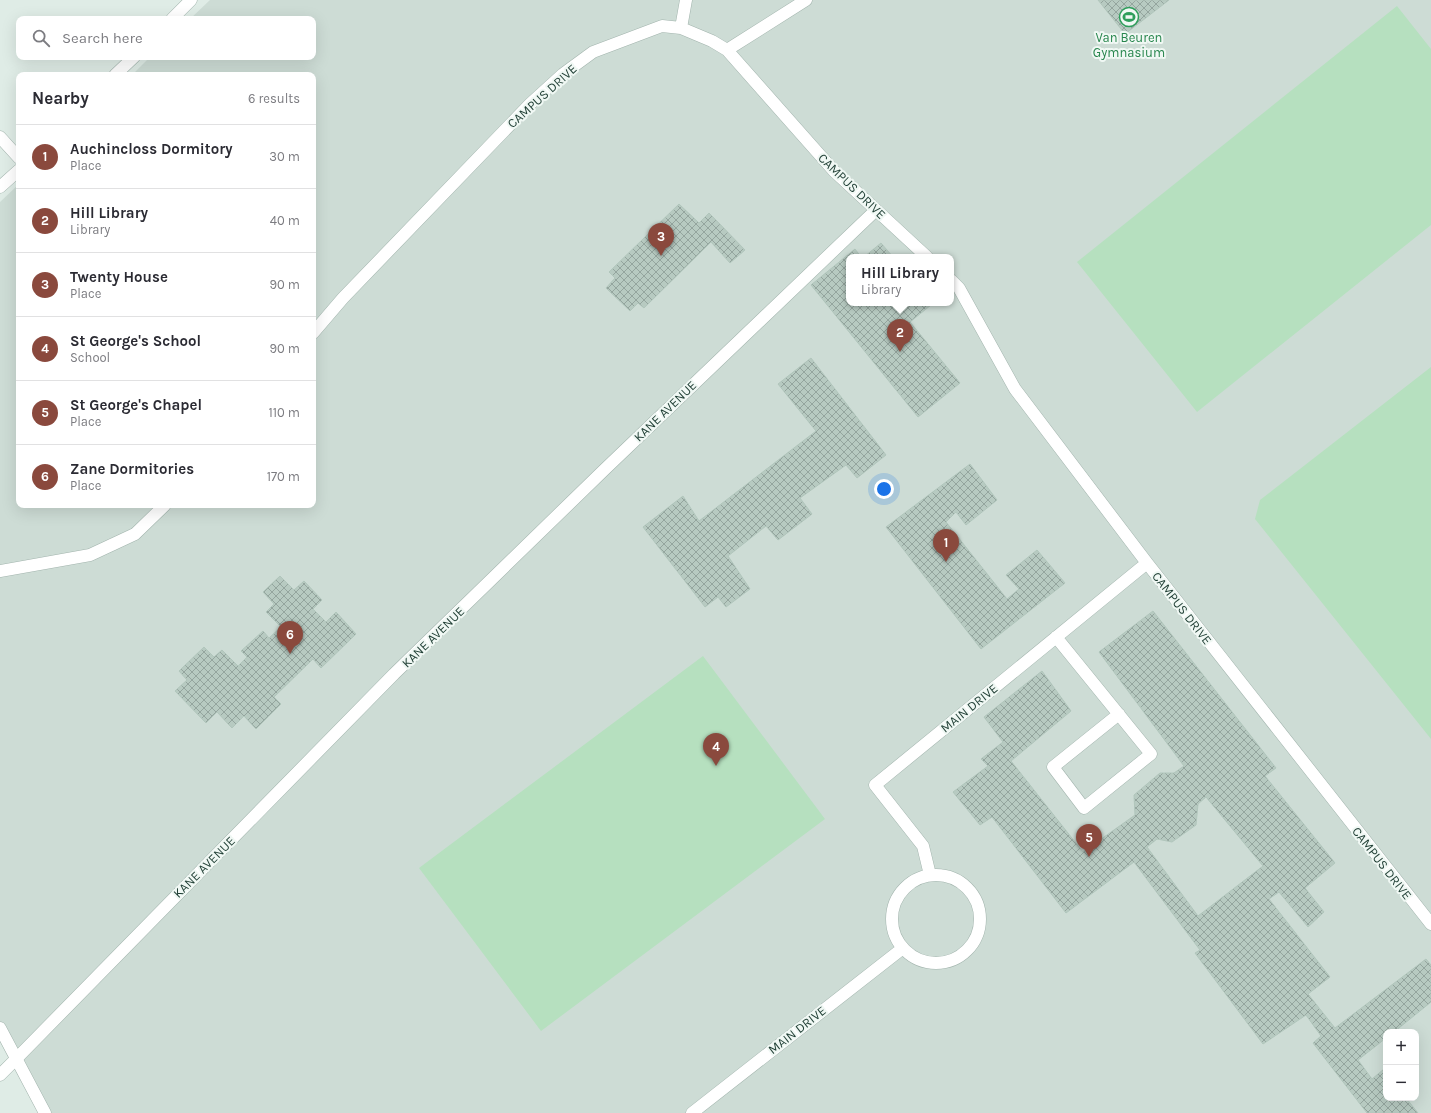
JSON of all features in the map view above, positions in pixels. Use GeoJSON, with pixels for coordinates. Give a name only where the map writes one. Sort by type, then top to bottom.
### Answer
{"type":"FeatureCollection","features":[{"type":"Feature","properties":{"kind":"street"},"geometry":{"type":"LineString","coordinates":[[175,16],[191,0]]}},
{"type":"Feature","properties":{"kind":"street"},"geometry":{"type":"LineString","coordinates":[[681,28],[686,0]]}},
{"type":"Feature","properties":{"kind":"street"},"geometry":{"type":"LineString","coordinates":[[727,50],[806,0]]}},
{"type":"Feature","properties":{"kind":"street","name":"CAMPUS DRIVE"},"geometry":{"type":"LineString","coordinates":[[316,330],[343,298],[530,104],[563,74],[593,52],[662,26],[681,28],[712,41],[727,50],[834,171],[924,254]]}},
{"type":"Feature","properties":{"kind":"street"},"geometry":{"type":"LineString","coordinates":[[118,72],[131,60]]}},
{"type":"Feature","properties":{"kind":"street"},"geometry":{"type":"LineString","coordinates":[[0,137],[16,155]]}},
{"type":"Feature","properties":{"kind":"street"},"geometry":{"type":"LineString","coordinates":[[0,187],[16,173]]}},
{"type":"Feature","properties":{"kind":"street","name":"KANE AVENUE"},"geometry":{"type":"LineString","coordinates":[[0,1075],[394,674],[615,459],[876,210]]}},
{"type":"Feature","properties":{"kind":"street","name":"CAMPUS DRIVE"},"geometry":{"type":"LineString","coordinates":[[954,283],[959,288],[1015,389],[1147,563],[1431,924]]}},
{"type":"Feature","properties":{"kind":"street"},"geometry":{"type":"LineString","coordinates":[[0,571],[90,555],[135,534],[162,508]]}},
{"type":"Feature","properties":{"kind":"street","name":"MAIN DRIVE"},"geometry":{"type":"LineString","coordinates":[[930,875],[923,846],[874,785],[1147,563]]}},
{"type":"Feature","properties":{"kind":"street"},"geometry":{"type":"LineString","coordinates":[[1056,637],[1119,714],[1151,754],[1084,808],[1053,767],[1119,714]]}},
{"type":"Feature","properties":{"kind":"street"},"geometry":{"type":"LineString","coordinates":[[930,875],[945,875],[960,881],[971,891],[979,904],[981,919],[978,935],[971,948],[959,958],[945,963],[929,963],[915,958],[903,948],[896,937],[892,924],[892,910],[897,897],[905,886],[916,879],[930,875]]}},
{"type":"Feature","properties":{"kind":"street","name":"MAIN DRIVE"},"geometry":{"type":"LineString","coordinates":[[692,1113],[903,948]]}},
{"type":"Feature","properties":{"kind":"street"},"geometry":{"type":"LineString","coordinates":[[0,1028],[45,1113]]}},
{"type":"Feature","properties":{"kind":"shaded area"},"geometry":{"type":"Polygon","coordinates":[[[210,0],[1431,0],[1431,1113],[45,1113],[0,1028],[0,202],[16,187],[16,508],[316,508],[316,72],[135,72],[147,60],[316,60],[316,16],[193,16],[210,0]]]}},
{"type":"Feature","properties":{"kind":"green space"},"geometry":{"type":"Polygon","coordinates":[[[1397,6],[1431,49],[1431,225],[1197,412],[1077,262],[1397,6]]]}},
{"type":"Feature","properties":{"kind":"green space"},"geometry":{"type":"Polygon","coordinates":[[[1431,367],[1431,739],[1255,519],[1260,500],[1431,367]]]}},
{"type":"Feature","properties":{"kind":"green space"},"geometry":{"type":"Polygon","coordinates":[[[703,656],[825,819],[541,1031],[419,868],[703,656]]]}},
{"type":"Feature","properties":{"kind":"building","name":"Van Beuren Gymnasium"},"geometry":{"type":"Polygon","coordinates":[[[1098,0],[1169,0],[1125,34],[1098,0]]]}},
{"type":"Feature","properties":{"kind":"building"},"geometry":{"type":"Polygon","coordinates":[[[679,204],[699,223],[709,213],[745,250],[730,263],[711,242],[644,308],[638,303],[630,311],[606,288],[615,278],[609,272],[679,204]]]}},
{"type":"Feature","properties":{"kind":"building"},"geometry":{"type":"Polygon","coordinates":[[[881,243],[890,254],[868,254],[881,243]]]}},
{"type":"Feature","properties":{"kind":"building"},"geometry":{"type":"Polygon","coordinates":[[[855,249],[859,254],[849,254],[855,249]]]}},
{"type":"Feature","properties":{"kind":"building"},"geometry":{"type":"Polygon","coordinates":[[[846,256],[846,306],[930,306],[910,322],[960,383],[918,417],[811,285],[846,256]]]}},
{"type":"Feature","properties":{"kind":"building"},"geometry":{"type":"Polygon","coordinates":[[[811,358],[886,455],[857,478],[846,465],[800,498],[812,514],[778,540],[766,526],[728,556],[750,589],[726,607],[718,597],[705,607],[643,527],[683,496],[699,521],[816,431],[778,384],[811,358]]]}},
{"type":"Feature","properties":{"kind":"building"},"geometry":{"type":"Polygon","coordinates":[[[970,464],[997,500],[966,525],[956,512],[946,522],[1007,599],[1019,589],[1006,575],[1037,550],[1065,583],[981,649],[886,527],[970,464]]]}},
{"type":"Feature","properties":{"kind":"building"},"geometry":{"type":"Polygon","coordinates":[[[280,576],[294,590],[304,581],[322,600],[313,609],[326,622],[336,612],[356,634],[321,668],[313,659],[274,697],[281,704],[256,729],[244,716],[232,728],[217,712],[206,723],[175,691],[187,680],[179,671],[204,647],[214,657],[222,650],[238,666],[247,657],[241,651],[263,631],[269,638],[281,627],[266,612],[274,604],[263,592],[280,576]]]}},
{"type":"Feature","properties":{"kind":"building"},"geometry":{"type":"Polygon","coordinates":[[[1153,611],[1276,768],[1265,776],[1335,863],[1305,888],[1324,912],[1308,927],[1279,892],[1269,899],[1330,977],[1308,994],[1335,1028],[1426,959],[1431,965],[1431,1002],[1398,1029],[1383,1029],[1383,1040],[1358,1060],[1372,1079],[1383,1070],[1383,1101],[1408,1101],[1418,1113],[1367,1113],[1313,1043],[1321,1036],[1306,1015],[1263,1044],[1195,953],[1200,950],[1134,862],[1066,913],[992,817],[980,825],[953,792],[988,766],[981,759],[1003,742],[984,717],[1042,671],[1071,711],[1011,761],[1083,852],[1135,815],[1134,795],[1160,773],[1174,773],[1184,766],[1099,652],[1153,611]],[[1206,797],[1198,804],[1196,825],[1172,842],[1157,839],[1147,847],[1198,916],[1263,866],[1206,797]]]}},
{"type":"Feature","properties":{"kind":"place","name":"Van Beuren Gymnasium"},"geometry":{"type":"Point","coordinates":[1129,17]}},
{"type":"Feature","properties":{"kind":"place","name":"Twenty House"},"geometry":{"type":"Point","coordinates":[661,256]}},
{"type":"Feature","properties":{"kind":"place","name":"Hill Library"},"geometry":{"type":"Point","coordinates":[900,352]}},
{"type":"Feature","properties":{"kind":"place","name":"Auchincloss Dormitory"},"geometry":{"type":"Point","coordinates":[946,562]}},
{"type":"Feature","properties":{"kind":"place","name":"Zane Dormitories"},"geometry":{"type":"Point","coordinates":[290,654]}},
{"type":"Feature","properties":{"kind":"place","name":"St George's School"},"geometry":{"type":"Point","coordinates":[716,766]}},
{"type":"Feature","properties":{"kind":"place","name":"St George's Chapel"},"geometry":{"type":"Point","coordinates":[1089,857]}}]}
